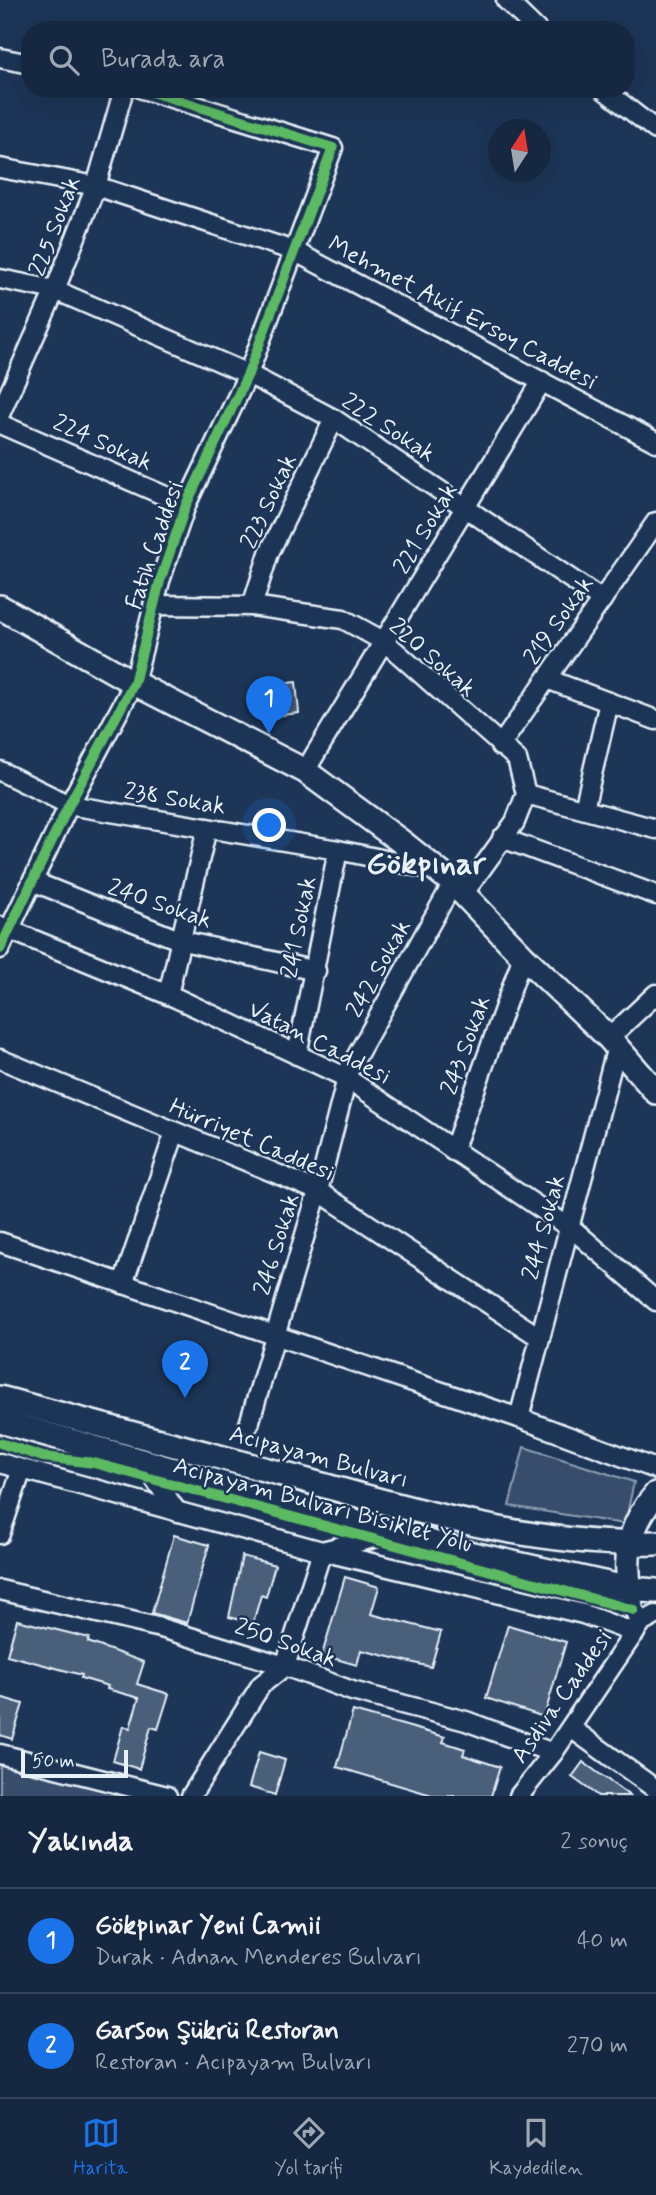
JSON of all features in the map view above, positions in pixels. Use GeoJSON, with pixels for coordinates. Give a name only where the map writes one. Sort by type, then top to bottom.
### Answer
{"type":"FeatureCollection","features":[{"type":"Feature","properties":{"kind":"main road"},"geometry":{"type":"LineString","coordinates":[[0,607],[134,683],[304,771],[452,883],[656,1092]]}},
{"type":"Feature","properties":{"kind":"main road","name":"Acıpayam Bulvarı"},"geometry":{"type":"LineString","coordinates":[[0,1398],[402,1507],[531,1535],[629,1544],[656,1543]]}},
{"type":"Feature","properties":{"kind":"main road"},"geometry":{"type":"LineString","coordinates":[[0,1421],[468,1553],[630,1589],[656,1591]]}},
{"type":"Feature","properties":{"kind":"main road"},"geometry":{"type":"LineString","coordinates":[[630,1589],[629,1544],[640,1512],[656,1494]]}},
{"type":"Feature","properties":{"kind":"street"},"geometry":{"type":"LineString","coordinates":[[506,0],[528,21]]}},
{"type":"Feature","properties":{"kind":"street"},"geometry":{"type":"LineString","coordinates":[[0,58],[21,63]]}},
{"type":"Feature","properties":{"kind":"street","name":"225 Sokak"},"geometry":{"type":"LineString","coordinates":[[0,414],[55,290],[96,186],[121,98]]}},
{"type":"Feature","properties":{"kind":"street","name":"Fatih Caddesi"},"geometry":{"type":"LineString","coordinates":[[0,949],[4,928],[32,881],[134,683],[153,605],[186,505],[248,373],[333,148],[171,98]]}},
{"type":"Feature","properties":{"kind":"street"},"geometry":{"type":"LineString","coordinates":[[614,98],[656,131]]}},
{"type":"Feature","properties":{"kind":"street","name":"Mehmet Akif Ersoy Caddesi"},"geometry":{"type":"LineString","coordinates":[[0,168],[96,186],[294,251],[656,442]]}},
{"type":"Feature","properties":{"kind":"street"},"geometry":{"type":"LineString","coordinates":[[0,279],[55,290]]}},
{"type":"Feature","properties":{"kind":"street","name":"222 Sokak"},"geometry":{"type":"LineString","coordinates":[[55,290],[248,373],[334,419],[602,600]]}},
{"type":"Feature","properties":{"kind":"street","name":"221 Sokak"},"geometry":{"type":"LineString","coordinates":[[304,771],[542,381]]}},
{"type":"Feature","properties":{"kind":"street","name":"223 Sokak"},"geometry":{"type":"LineString","coordinates":[[252,606],[269,553],[334,419]]}},
{"type":"Feature","properties":{"kind":"street","name":"224 Sokak"},"geometry":{"type":"LineString","coordinates":[[0,424],[186,505]]}},
{"type":"Feature","properties":{"kind":"street","name":"219 Sokak"},"geometry":{"type":"LineString","coordinates":[[500,746],[656,522]]}},
{"type":"Feature","properties":{"kind":"street","name":"220 Sokak"},"geometry":{"type":"LineString","coordinates":[[153,605],[252,606],[343,619],[385,642],[517,759],[526,794]]}},
{"type":"Feature","properties":{"kind":"street"},"geometry":{"type":"LineString","coordinates":[[547,678],[656,720]]}},
{"type":"Feature","properties":{"kind":"street"},"geometry":{"type":"LineString","coordinates":[[584,810],[609,702]]}},
{"type":"Feature","properties":{"kind":"street","name":"238 Sokak"},"geometry":{"type":"LineString","coordinates":[[0,771],[69,806],[338,850],[452,883]]}},
{"type":"Feature","properties":{"kind":"street"},"geometry":{"type":"LineString","coordinates":[[452,883],[502,838],[514,822],[526,794],[656,829]]}},
{"type":"Feature","properties":{"kind":"street"},"geometry":{"type":"LineString","coordinates":[[168,995],[207,828]]}},
{"type":"Feature","properties":{"kind":"street"},"geometry":{"type":"LineString","coordinates":[[502,838],[656,895]]}},
{"type":"Feature","properties":{"kind":"street","name":"241 Sokak"},"geometry":{"type":"LineString","coordinates":[[297,1055],[316,971],[338,850]]}},
{"type":"Feature","properties":{"kind":"street","name":"240 Sokak"},"geometry":{"type":"LineString","coordinates":[[32,881],[179,940],[316,971]]}},
{"type":"Feature","properties":{"kind":"street","name":"242 Sokak"},"geometry":{"type":"LineString","coordinates":[[346,1077],[452,883]]}},
{"type":"Feature","properties":{"kind":"street","name":"Vatan Caddesi"},"geometry":{"type":"LineString","coordinates":[[4,928],[168,995],[346,1077],[567,1227],[656,1301]]}},
{"type":"Feature","properties":{"kind":"street","name":"243 Sokak"},"geometry":{"type":"LineString","coordinates":[[453,1151],[523,956]]}},
{"type":"Feature","properties":{"kind":"street"},"geometry":{"type":"LineString","coordinates":[[612,1044],[656,993]]}},
{"type":"Feature","properties":{"kind":"street","name":"244 Sokak"},"geometry":{"type":"LineString","coordinates":[[519,1418],[612,1044]]}},
{"type":"Feature","properties":{"kind":"street","name":"Hürriyet Caddesi"},"geometry":{"type":"LineString","coordinates":[[0,1059],[318,1191],[539,1338]]}},
{"type":"Feature","properties":{"kind":"street","name":"246 Sokak"},"geometry":{"type":"LineString","coordinates":[[249,1424],[318,1191],[346,1077]]}},
{"type":"Feature","properties":{"kind":"street"},"geometry":{"type":"LineString","coordinates":[[123,1284],[175,1132]]}},
{"type":"Feature","properties":{"kind":"street"},"geometry":{"type":"LineString","coordinates":[[0,1242],[519,1418],[656,1469]]}},
{"type":"Feature","properties":{"kind":"street"},"geometry":{"type":"LineString","coordinates":[[142,1460],[177,1511]]}},
{"type":"Feature","properties":{"kind":"street"},"geometry":{"type":"LineString","coordinates":[[0,1463],[322,1551],[583,1614],[644,1624]]}},
{"type":"Feature","properties":{"kind":"street"},"geometry":{"type":"LineString","coordinates":[[0,1534],[22,1469]]}},
{"type":"Feature","properties":{"kind":"street"},"geometry":{"type":"LineString","coordinates":[[322,1551],[394,1533]]}},
{"type":"Feature","properties":{"kind":"street"},"geometry":{"type":"LineString","coordinates":[[191,1796],[261,1685],[285,1666],[322,1551]]}},
{"type":"Feature","properties":{"kind":"street","name":"Asdiva Caddesi"},"geometry":{"type":"LineString","coordinates":[[519,1796],[553,1753],[644,1624],[634,1610],[630,1589]]}},
{"type":"Feature","properties":{"kind":"street","name":"250 Sokak"},"geometry":{"type":"LineString","coordinates":[[0,1590],[161,1628],[285,1666],[352,1691],[466,1721],[553,1753]]}},
{"type":"Feature","properties":{"kind":"street"},"geometry":{"type":"LineString","coordinates":[[570,1728],[652,1790]]}},
{"type":"Feature","properties":{"kind":"street"},"geometry":{"type":"LineString","coordinates":[[0,1754],[167,1796]]}},
{"type":"Feature","properties":{"kind":"shaded area"},"geometry":{"type":"Polygon","coordinates":[[[524,1447],[634,1482],[625,1524],[509,1506],[524,1447]]]}},
{"type":"Feature","properties":{"kind":"shaded area"},"geometry":{"type":"Polygon","coordinates":[[[0,1760],[145,1796],[0,1796],[0,1760]]]}},
{"type":"Feature","properties":{"kind":"building"},"geometry":{"type":"Polygon","coordinates":[[[296,682],[299,713],[272,716],[269,685],[296,682]]]}},
{"type":"Feature","properties":{"kind":"building"},"geometry":{"type":"Polygon","coordinates":[[[174,1535],[209,1545],[187,1623],[152,1613],[174,1535]]]}},
{"type":"Feature","properties":{"kind":"building"},"geometry":{"type":"Polygon","coordinates":[[[242,1556],[275,1565],[266,1597],[261,1595],[253,1623],[229,1617],[242,1556]]]}},
{"type":"Feature","properties":{"kind":"building"},"geometry":{"type":"Polygon","coordinates":[[[345,1577],[379,1587],[371,1614],[441,1632],[431,1667],[361,1650],[357,1665],[322,1655],[345,1577]]]}},
{"type":"Feature","properties":{"kind":"building"},"geometry":{"type":"Polygon","coordinates":[[[17,1620],[89,1638],[88,1642],[144,1662],[137,1684],[169,1694],[158,1729],[151,1727],[139,1769],[113,1761],[123,1726],[130,1728],[139,1698],[107,1689],[108,1686],[81,1678],[82,1675],[7,1655],[17,1620]]]}},
{"type":"Feature","properties":{"kind":"building"},"geometry":{"type":"Polygon","coordinates":[[[508,1625],[566,1642],[544,1717],[486,1698],[508,1625]]]}},
{"type":"Feature","properties":{"kind":"building"},"geometry":{"type":"Polygon","coordinates":[[[0,1697],[23,1704],[12,1739],[0,1735],[0,1697]]]}},
{"type":"Feature","properties":{"kind":"building"},"geometry":{"type":"Polygon","coordinates":[[[353,1711],[445,1737],[443,1742],[465,1749],[463,1755],[500,1767],[491,1796],[435,1796],[337,1767],[353,1711]]]}},
{"type":"Feature","properties":{"kind":"building"},"geometry":{"type":"Polygon","coordinates":[[[259,1752],[285,1760],[275,1795],[249,1787],[259,1752]]]}},
{"type":"Feature","properties":{"kind":"building"},"geometry":{"type":"Polygon","coordinates":[[[583,1762],[630,1796],[598,1796],[572,1777],[583,1762]]]}},
{"type":"Feature","properties":{"kind":"cycle path"},"geometry":{"type":"LineString","coordinates":[[0,949],[69,805],[134,683],[160,581],[186,505],[248,374],[333,148],[171,98]]}},
{"type":"Feature","properties":{"kind":"cycle path","name":"Acıpayam Bulvarı Bisiklet Yolu"},"geometry":{"type":"LineString","coordinates":[[0,1443],[43,1457],[94,1463],[634,1610]]}},
{"type":"Feature","properties":{"kind":"place","name":"Gökpınar Yeni Camii"},"geometry":{"type":"Point","coordinates":[269,734]}},
{"type":"Feature","properties":{"kind":"place","name":"Garson Şükrü Restoran"},"geometry":{"type":"Point","coordinates":[185,1398]}},
{"type":"Feature","properties":{"kind":"district","name":"Gökpınar"},"geometry":{"type":"Point","coordinates":[426,862]}}]}
